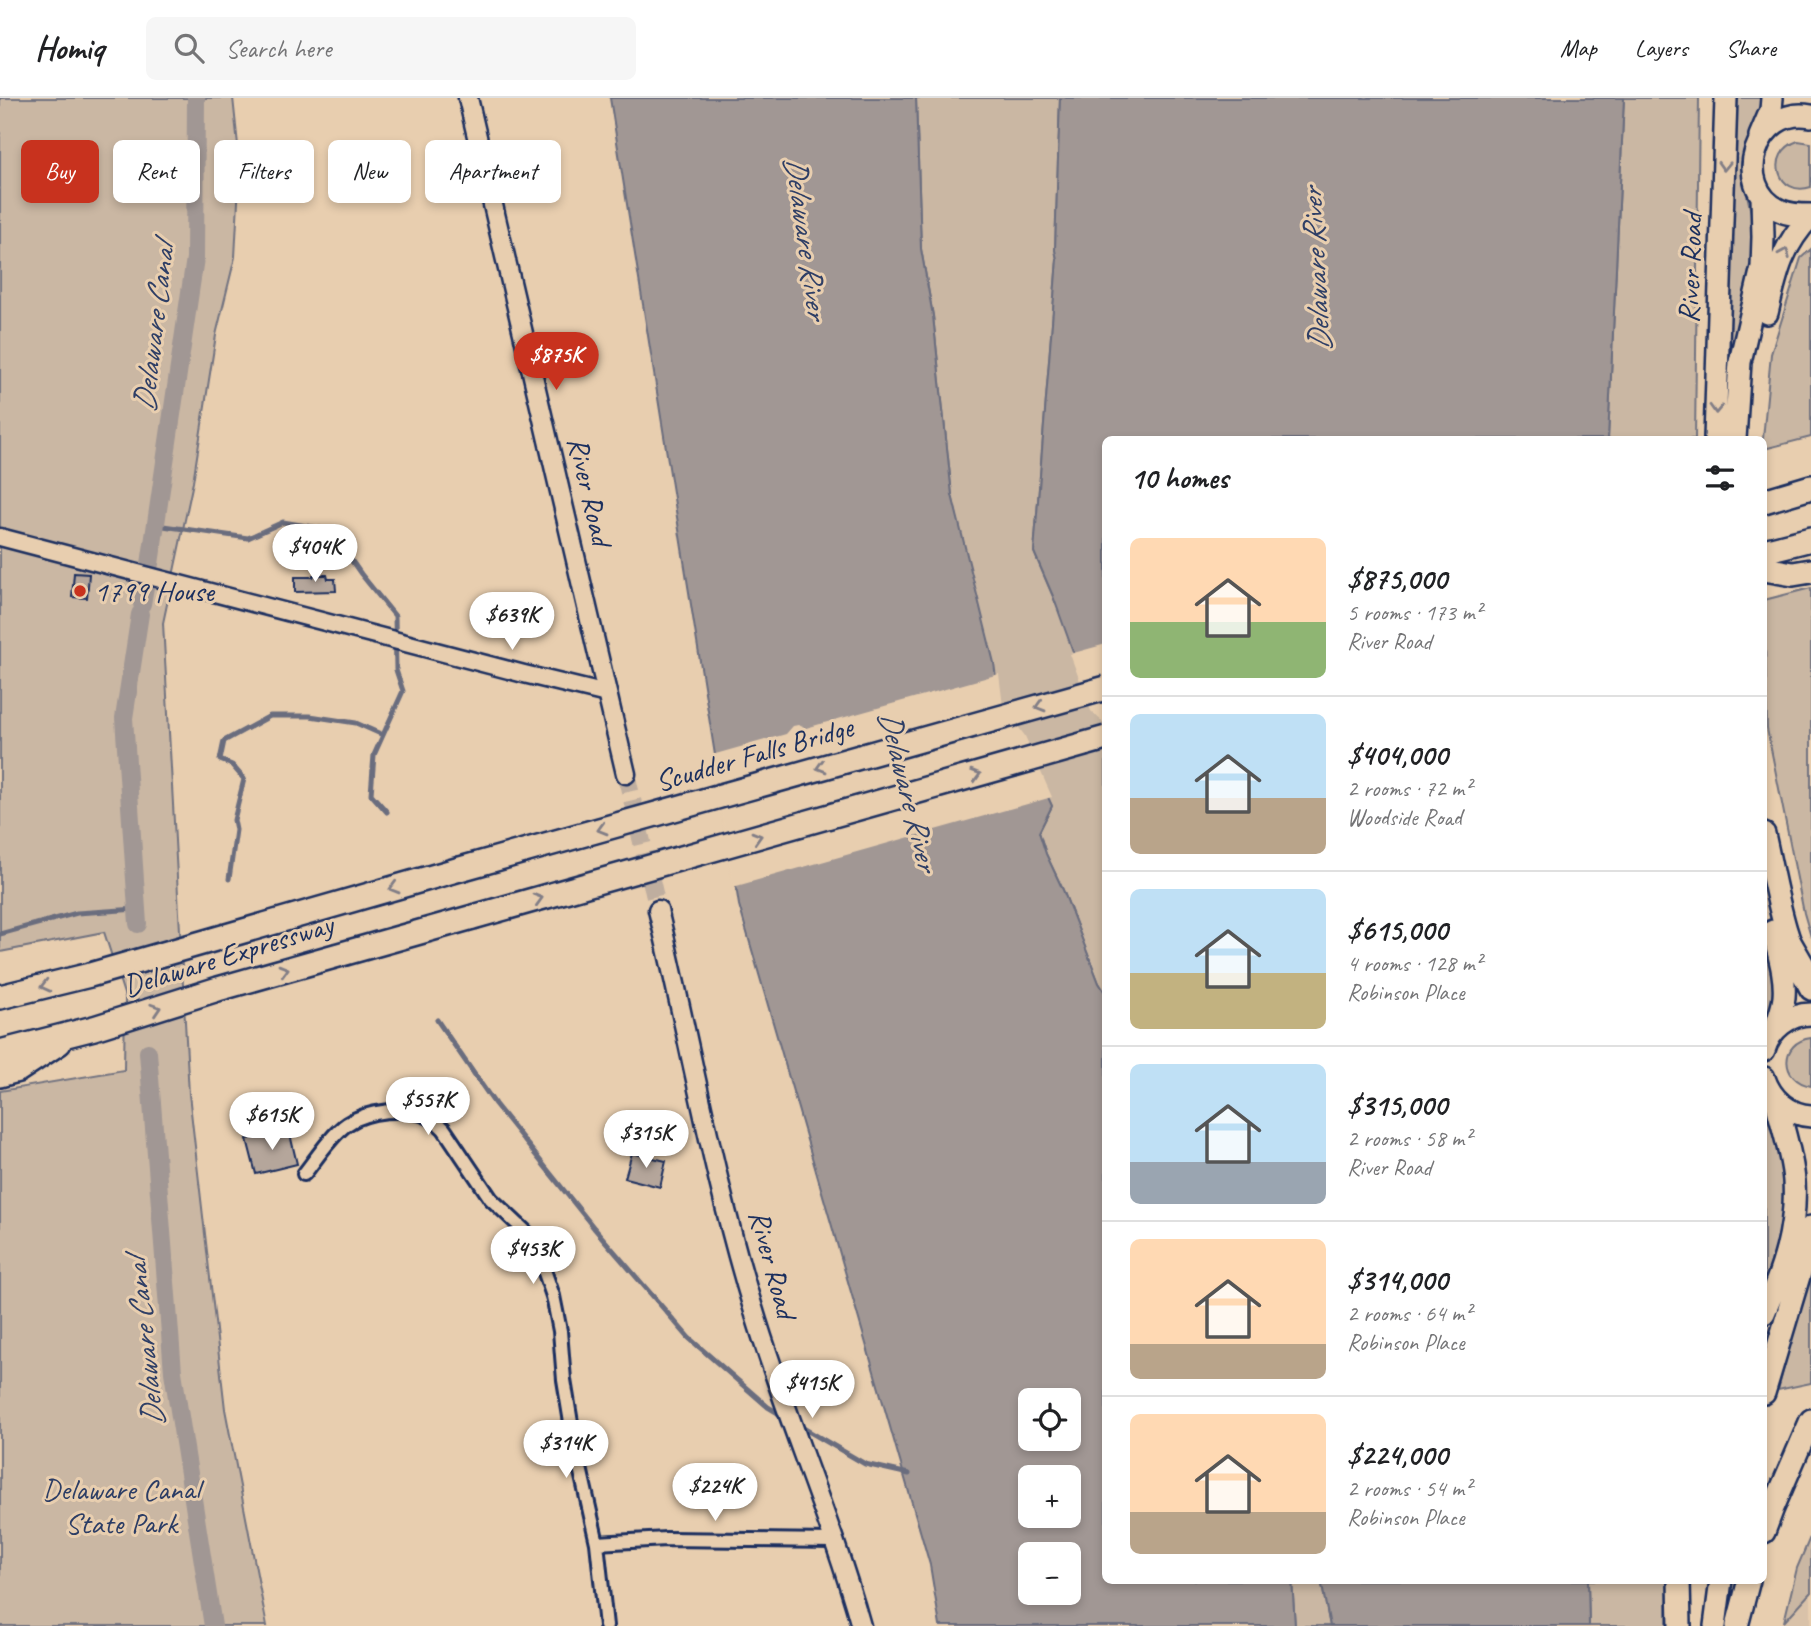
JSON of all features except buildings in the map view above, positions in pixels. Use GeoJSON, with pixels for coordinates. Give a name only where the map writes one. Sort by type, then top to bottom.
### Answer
{"type":"FeatureCollection","features":[{"type":"Feature","properties":{"kind":"highway","name":"River Road"},"geometry":{"type":"LineString","coordinates":[[1715,436],[1726,98]]}},
{"type":"Feature","properties":{"kind":"highway"},"geometry":{"type":"LineString","coordinates":[[1772,98],[1771,110],[1759,140],[1753,168],[1755,183],[1772,206],[1798,215],[1811,216]]}},
{"type":"Feature","properties":{"kind":"highway"},"geometry":{"type":"LineString","coordinates":[[1759,140],[1771,126],[1786,117],[1802,114],[1811,116]]}},
{"type":"Feature","properties":{"kind":"highway"},"geometry":{"type":"LineString","coordinates":[[1735,436],[1740,362],[1762,267],[1762,195]]}},
{"type":"Feature","properties":{"kind":"highway"},"geometry":{"type":"LineString","coordinates":[[1749,436],[1753,374],[1774,285],[1787,246],[1811,216]]}},
{"type":"Feature","properties":{"kind":"highway"},"geometry":{"type":"LineString","coordinates":[[1767,500],[1802,490],[1811,470]]}},
{"type":"Feature","properties":{"kind":"highway"},"geometry":{"type":"LineString","coordinates":[[1767,550],[1811,539]]}},
{"type":"Feature","properties":{"kind":"highway"},"geometry":{"type":"LineString","coordinates":[[1767,570],[1793,574],[1811,571]]}},
{"type":"Feature","properties":{"kind":"highway","name":"Scudder Falls Bridge"},"geometry":{"type":"LineString","coordinates":[[460,869],[1102,689]]}},
{"type":"Feature","properties":{"kind":"highway","name":"Delaware Expressway"},"geometry":{"type":"LineString","coordinates":[[0,1052],[84,1031],[218,989],[1102,739]]}},
{"type":"Feature","properties":{"kind":"highway"},"geometry":{"type":"LineString","coordinates":[[1767,847],[1789,942],[1811,989]]}},
{"type":"Feature","properties":{"kind":"highway","name":"Delaware Expressway"},"geometry":{"type":"LineString","coordinates":[[0,997],[90,975],[460,869]]}},
{"type":"Feature","properties":{"kind":"highway"},"geometry":{"type":"LineString","coordinates":[[1767,905],[1784,985],[1784,999],[1775,1030]]}},
{"type":"Feature","properties":{"kind":"highway"},"geometry":{"type":"LineString","coordinates":[[1789,942],[1804,968],[1811,974]]}},
{"type":"Feature","properties":{"kind":"highway"},"geometry":{"type":"LineString","coordinates":[[1767,1042],[1788,1019],[1811,1014]]}},
{"type":"Feature","properties":{"kind":"highway"},"geometry":{"type":"LineString","coordinates":[[0,1075],[18,1070],[84,1031]]}},
{"type":"Feature","properties":{"kind":"highway"},"geometry":{"type":"LineString","coordinates":[[1767,1088],[1776,1100],[1789,1110],[1811,1116]]}},
{"type":"Feature","properties":{"kind":"highway"},"geometry":{"type":"LineString","coordinates":[[1767,1306],[1783,1267],[1794,1215],[1791,1157],[1776,1100]]}},
{"type":"Feature","properties":{"kind":"highway"},"geometry":{"type":"LineString","coordinates":[[1767,1383],[1808,1246],[1811,1227]]}},
{"type":"Feature","properties":{"kind":"highway"},"geometry":{"type":"LineString","coordinates":[[1767,1524],[1811,1420]]}},
{"type":"Feature","properties":{"kind":"highway"},"geometry":{"type":"LineString","coordinates":[[1679,1584],[1680,1624]]}},
{"type":"Feature","properties":{"kind":"highway"},"geometry":{"type":"LineString","coordinates":[[1680,1624],[1687,1584]]}},
{"type":"Feature","properties":{"kind":"highway"},"geometry":{"type":"LineString","coordinates":[[1715,1626],[1720,1584]]}},
{"type":"Feature","properties":{"kind":"highway"},"geometry":{"type":"LineString","coordinates":[[1737,1626],[1748,1584]]}},
{"type":"Feature","properties":{"kind":"main road","name":"River Road"},"geometry":{"type":"LineString","coordinates":[[468,98],[626,775]]}},
{"type":"Feature","properties":{"kind":"main road","name":"River Road"},"geometry":{"type":"LineString","coordinates":[[658,910],[730,1224],[752,1307],[861,1626]]}},
{"type":"Feature","properties":{"kind":"street"},"geometry":{"type":"LineString","coordinates":[[0,537],[607,694]]}},
{"type":"Feature","properties":{"kind":"street"},"geometry":{"type":"LineString","coordinates":[[304,1174],[347,1124],[378,1113],[399,1110],[426,1115],[444,1129],[491,1199],[534,1241],[554,1296],[574,1441],[597,1543],[606,1626]]}},
{"type":"Feature","properties":{"kind":"street"},"geometry":{"type":"LineString","coordinates":[[597,1543],[666,1539],[834,1541]]}},
{"type":"Feature","properties":{"kind":"shaded area"},"geometry":{"type":"Polygon","coordinates":[[[1811,1575],[1811,1626],[1782,1626],[1784,1622],[1811,1575]]]}},
{"type":"Feature","properties":{"kind":"green space","name":"Delaware Canal State Park"},"geometry":{"type":"Polygon","coordinates":[[[0,98],[233,98],[237,140],[214,140],[214,203],[238,203],[235,257],[216,335],[193,482],[163,623],[189,1094],[225,1409],[267,1626],[0,1626],[0,1091],[124,1070],[125,997],[104,932],[0,952],[0,98]]]}},
{"type":"Feature","properties":{"kind":"green space"},"geometry":{"type":"Polygon","coordinates":[[[916,98],[1060,98],[1055,250],[1057,259],[1034,552],[1102,712],[1102,988],[1039,832],[1052,806],[1000,707],[952,495],[933,316],[921,249],[916,98]]]}},
{"type":"Feature","properties":{"kind":"green space"},"geometry":{"type":"Polygon","coordinates":[[[1624,98],[1699,98],[1695,436],[1608,436],[1624,98]]]}},
{"type":"Feature","properties":{"kind":"green space"},"geometry":{"type":"Polygon","coordinates":[[[1733,98],[1761,98],[1758,118],[1745,148],[1741,168],[1752,217],[1753,266],[1745,308],[1727,363],[1733,98]]]}},
{"type":"Feature","properties":{"kind":"green space"},"geometry":{"type":"Polygon","coordinates":[[[1798,141],[1811,143],[1811,187],[1800,189],[1783,180],[1778,164],[1787,147],[1798,141]]]}},
{"type":"Feature","properties":{"kind":"green space"},"geometry":{"type":"Polygon","coordinates":[[[1811,249],[1811,437],[1767,448],[1767,436],[1763,436],[1771,354],[1801,258],[1811,249]]]}},
{"type":"Feature","properties":{"kind":"green space"},"geometry":{"type":"Polygon","coordinates":[[[1811,588],[1811,937],[1767,729],[1767,599],[1811,588]]]}},
{"type":"Feature","properties":{"kind":"green space"},"geometry":{"type":"Polygon","coordinates":[[[1767,937],[1774,976],[1767,1022],[1767,937]]]}},
{"type":"Feature","properties":{"kind":"green space"},"geometry":{"type":"Polygon","coordinates":[[[1811,1038],[1811,1086],[1793,1077],[1787,1062],[1793,1046],[1811,1038]]]}},
{"type":"Feature","properties":{"kind":"green space"},"geometry":{"type":"Polygon","coordinates":[[[1767,1107],[1784,1158],[1786,1215],[1767,1284],[1767,1107]]]}},
{"type":"Feature","properties":{"kind":"green space"},"geometry":{"type":"Polygon","coordinates":[[[1811,1265],[1811,1383],[1778,1390],[1811,1265]]]}},
{"type":"Feature","properties":{"kind":"green space"},"geometry":{"type":"Polygon","coordinates":[[[1811,1535],[1811,1592],[1784,1622],[1797,1568],[1811,1535]]]}},
{"type":"Feature","properties":{"kind":"green space"},"geometry":{"type":"Polygon","coordinates":[[[1292,1584],[1322,1584],[1330,1626],[1295,1626],[1292,1584]]]}},
{"type":"Feature","properties":{"kind":"green space"},"geometry":{"type":"Polygon","coordinates":[[[1588,1584],[1668,1584],[1667,1626],[1589,1626],[1588,1584]]]}},
{"type":"Feature","properties":{"kind":"water","name":"Delaware River"},"geometry":{"type":"Polygon","coordinates":[[[610,98],[916,98],[921,249],[933,316],[952,495],[994,663],[1000,707],[1022,738],[1052,806],[1039,832],[1102,988],[1102,1584],[1292,1584],[1295,1626],[940,1626],[930,1565],[739,905],[610,98]]]}},
{"type":"Feature","properties":{"kind":"water","name":"Delaware River"},"geometry":{"type":"Polygon","coordinates":[[[1060,98],[1624,98],[1608,436],[1102,436],[1102,717],[1094,710],[1053,596],[1034,552],[1057,259],[1055,250],[1060,98]]]}},
{"type":"Feature","properties":{"kind":"water"},"geometry":{"type":"Polygon","coordinates":[[[1322,1584],[1588,1584],[1589,1626],[1330,1626],[1322,1584]]]}},
{"type":"Feature","properties":{"kind":"pier"},"geometry":{"type":"Polygon","coordinates":[[[1102,645],[1102,721],[1091,711],[1070,654],[1102,645]]]}},
{"type":"Feature","properties":{"kind":"pier"},"geometry":{"type":"Polygon","coordinates":[[[999,674],[1003,706],[1025,736],[1052,797],[733,887],[712,755],[786,734],[793,726],[806,728],[999,674]]]}},
{"type":"Feature","properties":{"kind":"waterway","name":"Delaware Canal"},"geometry":{"type":"LineString","coordinates":[[150,564],[195,258],[196,98]]}},
{"type":"Feature","properties":{"kind":"waterway"},"geometry":{"type":"LineString","coordinates":[[156,525],[248,538],[283,522],[330,530],[395,616],[396,670],[403,691],[374,755],[371,794],[387,812]]}},
{"type":"Feature","properties":{"kind":"waterway","name":"Delaware Canal"},"geometry":{"type":"LineString","coordinates":[[142,604],[145,587]]}},
{"type":"Feature","properties":{"kind":"waterway","name":"Delaware Canal"},"geometry":{"type":"LineString","coordinates":[[138,924],[124,718],[140,614]]}},
{"type":"Feature","properties":{"kind":"waterway"},"geometry":{"type":"LineString","coordinates":[[229,879],[236,830],[234,820],[244,779],[232,765],[220,760],[224,741],[270,716],[310,716],[356,723],[383,735]]}},
{"type":"Feature","properties":{"kind":"waterway"},"geometry":{"type":"LineString","coordinates":[[0,934],[77,913],[137,909]]}},
{"type":"Feature","properties":{"kind":"waterway"},"geometry":{"type":"LineString","coordinates":[[437,1020],[495,1104],[594,1228],[689,1338],[768,1407],[783,1416]]}},
{"type":"Feature","properties":{"kind":"waterway","name":"Delaware Canal"},"geometry":{"type":"LineString","coordinates":[[148,1052],[173,1372],[213,1626]]}},
{"type":"Feature","properties":{"kind":"waterway"},"geometry":{"type":"LineString","coordinates":[[798,1425],[865,1464],[909,1474]]}},
{"type":"Feature","properties":{"kind":"tunnel"},"geometry":{"type":"LineString","coordinates":[[626,774],[658,910]]}},
{"type":"Feature","properties":{"kind":"place","name":"1799 House"},"geometry":{"type":"Point","coordinates":[80,591]}}]}
